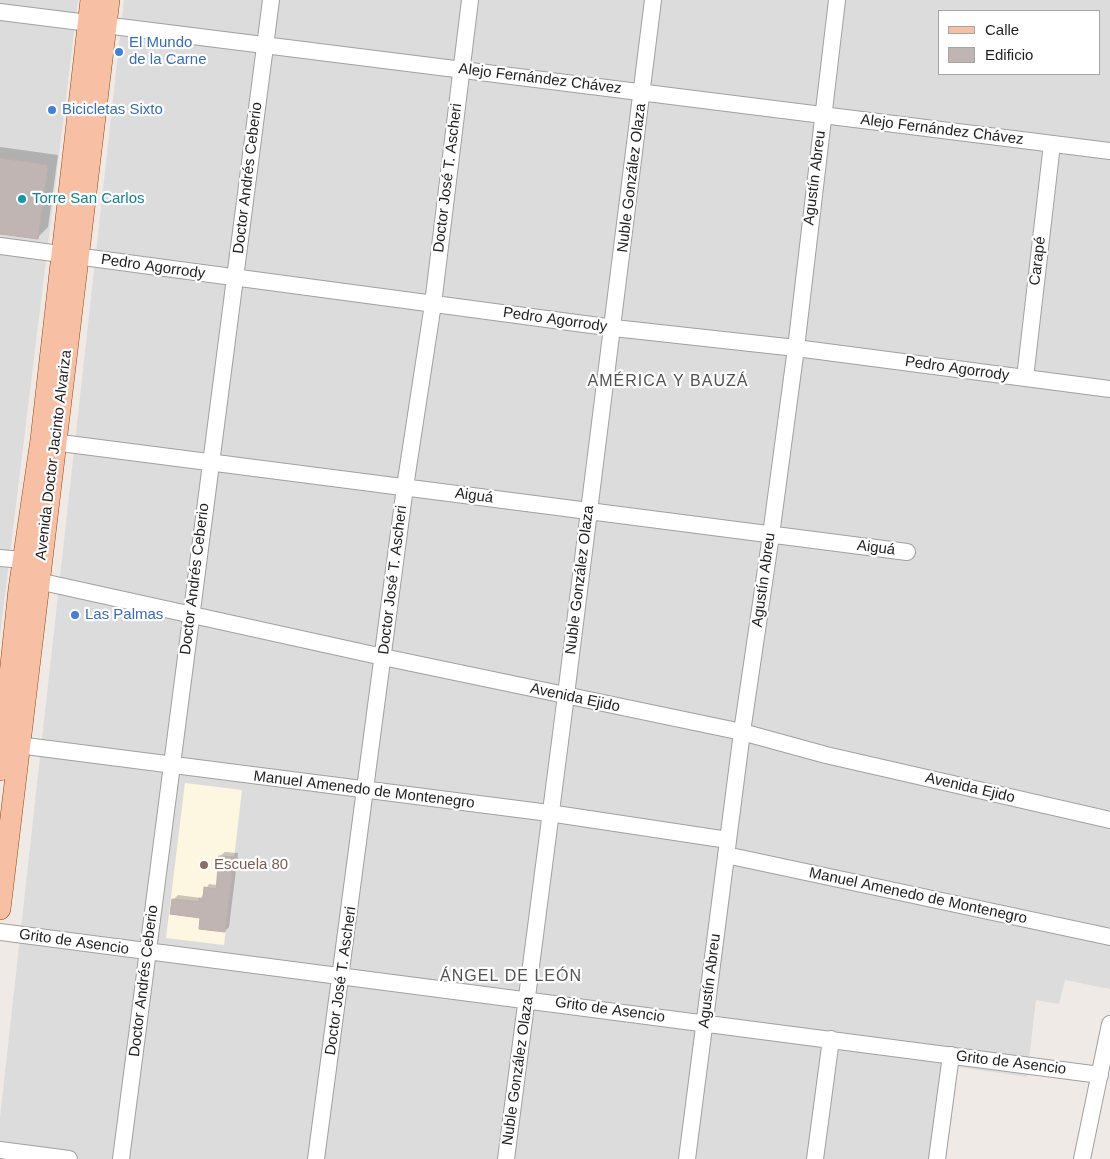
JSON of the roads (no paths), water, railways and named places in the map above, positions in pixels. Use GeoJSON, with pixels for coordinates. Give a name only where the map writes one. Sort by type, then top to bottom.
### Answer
{"type":"FeatureCollection","features":[{"type":"Feature","properties":{"kind":"main road","name":"Avenida Doctor Jacinto Alvariza"},"geometry":{"type":"LineString","coordinates":[[0,909],[8,744],[35,568],[97,23],[91,0]]}},
{"type":"Feature","properties":{"kind":"main road","name":"Avenida Doctor Jacinto Alvariza"},"geometry":{"type":"LineString","coordinates":[[97,23],[109,0]]}},
{"type":"Feature","properties":{"kind":"main road","name":"Avenida Doctor Jacinto Alvariza"},"geometry":{"type":"LineString","coordinates":[[0,770],[8,744]]}},
{"type":"Feature","properties":{"kind":"street","name":"Doctor Andrés Ceberio"},"geometry":{"type":"LineString","coordinates":[[121,1159],[190,614],[236,278],[271,0]]}},
{"type":"Feature","properties":{"kind":"street","name":"Doctor José T. Ascheri"},"geometry":{"type":"LineString","coordinates":[[316,1159],[342,975],[405,487],[433,304],[470,0]]}},
{"type":"Feature","properties":{"kind":"street","name":"Nuble González Olaza"},"geometry":{"type":"LineString","coordinates":[[506,1159],[588,511],[614,328],[654,0]]}},
{"type":"Feature","properties":{"kind":"street","name":"Agustín Abreu"},"geometry":{"type":"LineString","coordinates":[[686,1159],[742,732],[796,348],[822,114],[837,0]]}},
{"type":"Feature","properties":{"kind":"street","name":"Alejo Fernández Chávez"},"geometry":{"type":"LineString","coordinates":[[0,12],[461,68],[1110,151]]}},
{"type":"Feature","properties":{"kind":"street","name":"Carapé"},"geometry":{"type":"LineString","coordinates":[[1025,378],[1052,144]]}},
{"type":"Feature","properties":{"kind":"street","name":"Pedro Agorrody"},"geometry":{"type":"LineString","coordinates":[[0,246],[614,328],[796,348],[1110,389]]}},
{"type":"Feature","properties":{"kind":"street","name":"Aiguá"},"geometry":{"type":"LineString","coordinates":[[49,441],[211,460],[907,552]]}},
{"type":"Feature","properties":{"kind":"street","name":"Avenida Ejido"},"geometry":{"type":"LineString","coordinates":[[0,558],[190,614],[565,696],[742,732],[826,755],[1110,820]]}},
{"type":"Feature","properties":{"kind":"street","name":"Manuel Amenedo de Montenegro"},"geometry":{"type":"LineString","coordinates":[[8,744],[550,813],[727,848],[1110,937]]}},
{"type":"Feature","properties":{"kind":"street","name":"Grito de Asencio"},"geometry":{"type":"LineString","coordinates":[[0,932],[1100,1075]]}},
{"type":"Feature","properties":{"kind":"street"},"geometry":{"type":"LineString","coordinates":[[1082,1159],[1110,1024]]}},
{"type":"Feature","properties":{"kind":"street"},"geometry":{"type":"LineString","coordinates":[[815,1159],[830,1040]]}},
{"type":"Feature","properties":{"kind":"street"},"geometry":{"type":"LineString","coordinates":[[937,1159],[951,1055]]}},
{"type":"Feature","properties":{"kind":"street"},"geometry":{"type":"LineString","coordinates":[[0,1150],[69,1159]]}},
{"type":"Feature","properties":{"kind":"place","name":"El Mundo de la Carne"},"geometry":{"type":"Point","coordinates":[119,52]}},
{"type":"Feature","properties":{"kind":"place","name":"Bicicletas Sixto"},"geometry":{"type":"Point","coordinates":[52,110]}},
{"type":"Feature","properties":{"kind":"place","name":"Torre San Carlos"},"geometry":{"type":"Point","coordinates":[22,199]}},
{"type":"Feature","properties":{"kind":"place","name":"Las Palmas"},"geometry":{"type":"Point","coordinates":[75,615]}},
{"type":"Feature","properties":{"kind":"place","name":"Escuela 80"},"geometry":{"type":"Point","coordinates":[204,865]}},
{"type":"Feature","properties":{"kind":"district","name":"AMÉRICA Y BAUZÁ"},"geometry":{"type":"Point","coordinates":[668,382]}},
{"type":"Feature","properties":{"kind":"district","name":"ÁNGEL DE LEÓN"},"geometry":{"type":"Point","coordinates":[511,977]}}]}
